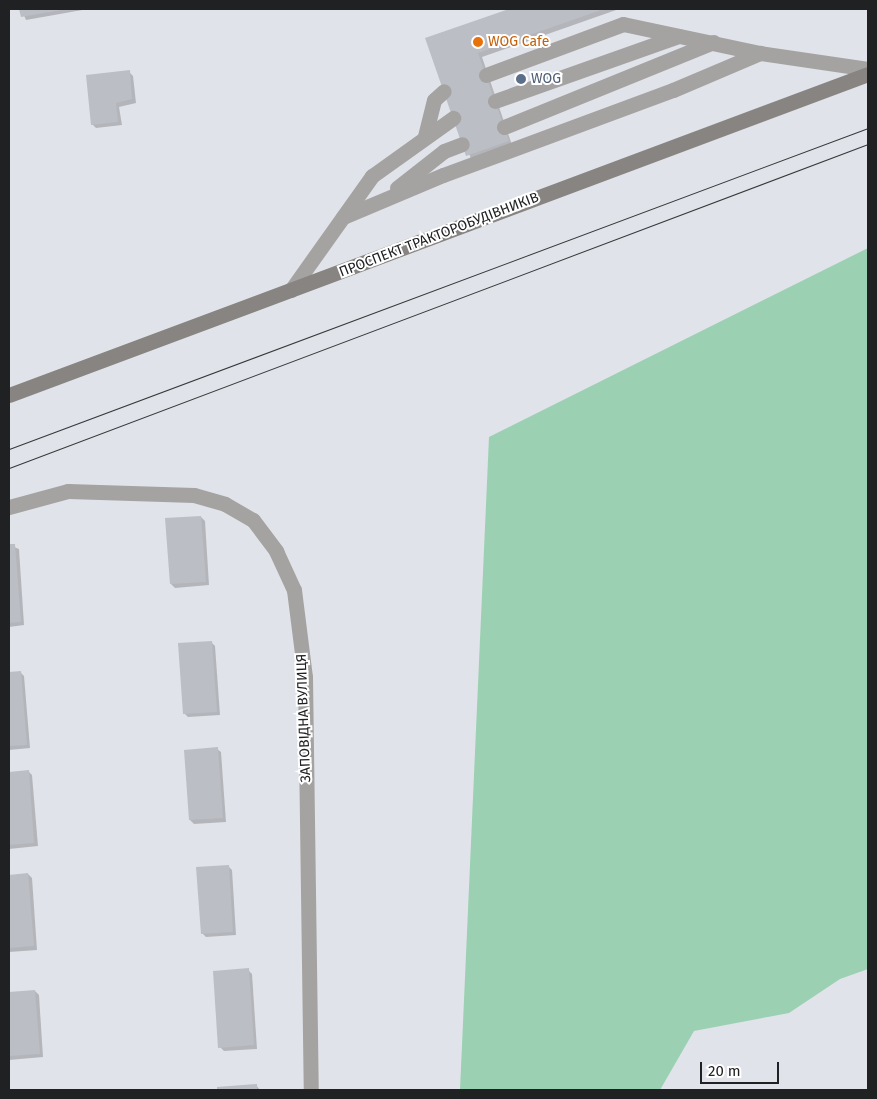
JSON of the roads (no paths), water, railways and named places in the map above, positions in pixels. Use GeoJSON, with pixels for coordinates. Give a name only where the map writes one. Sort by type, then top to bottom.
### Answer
{"type":"FeatureCollection","features":[{"type":"Feature","properties":{"kind":"main road","name":"ПРОСПЕКТ ТРАКТОРОБУДІВНИКІВ"},"geometry":{"type":"LineString","coordinates":[[9,395],[868,74]]}},
{"type":"Feature","properties":{"kind":"street"},"geometry":{"type":"LineString","coordinates":[[486,76],[623,24],[760,53],[868,69]]}},
{"type":"Feature","properties":{"kind":"street"},"geometry":{"type":"LineString","coordinates":[[495,101],[679,36]]}},
{"type":"Feature","properties":{"kind":"street"},"geometry":{"type":"LineString","coordinates":[[504,127],[713,42]]}},
{"type":"Feature","properties":{"kind":"street"},"geometry":{"type":"LineString","coordinates":[[343,217],[442,175],[673,90],[760,53]]}},
{"type":"Feature","properties":{"kind":"street"},"geometry":{"type":"LineString","coordinates":[[426,136],[434,100],[444,91]]}},
{"type":"Feature","properties":{"kind":"street"},"geometry":{"type":"LineString","coordinates":[[291,290],[372,176],[453,118]]}},
{"type":"Feature","properties":{"kind":"street"},"geometry":{"type":"LineString","coordinates":[[380,201],[444,151],[462,144]]}},
{"type":"Feature","properties":{"kind":"street","name":"ЗАПОВІДНА ВУЛИЦЯ"},"geometry":{"type":"LineString","coordinates":[[9,507],[68,491],[194,495],[225,504],[253,520],[276,551],[294,590],[306,677],[311,1090]]}},
{"type":"Feature","properties":{"kind":"tram line"},"geometry":{"type":"LineString","coordinates":[[9,449],[868,128]]}},
{"type":"Feature","properties":{"kind":"tram line"},"geometry":{"type":"LineString","coordinates":[[9,468],[868,144]]}},
{"type":"Feature","properties":{"kind":"place","name":"WOG Cafe"},"geometry":{"type":"Point","coordinates":[478,42]}},
{"type":"Feature","properties":{"kind":"place","name":"WOG"},"geometry":{"type":"Point","coordinates":[521,79]}}]}
